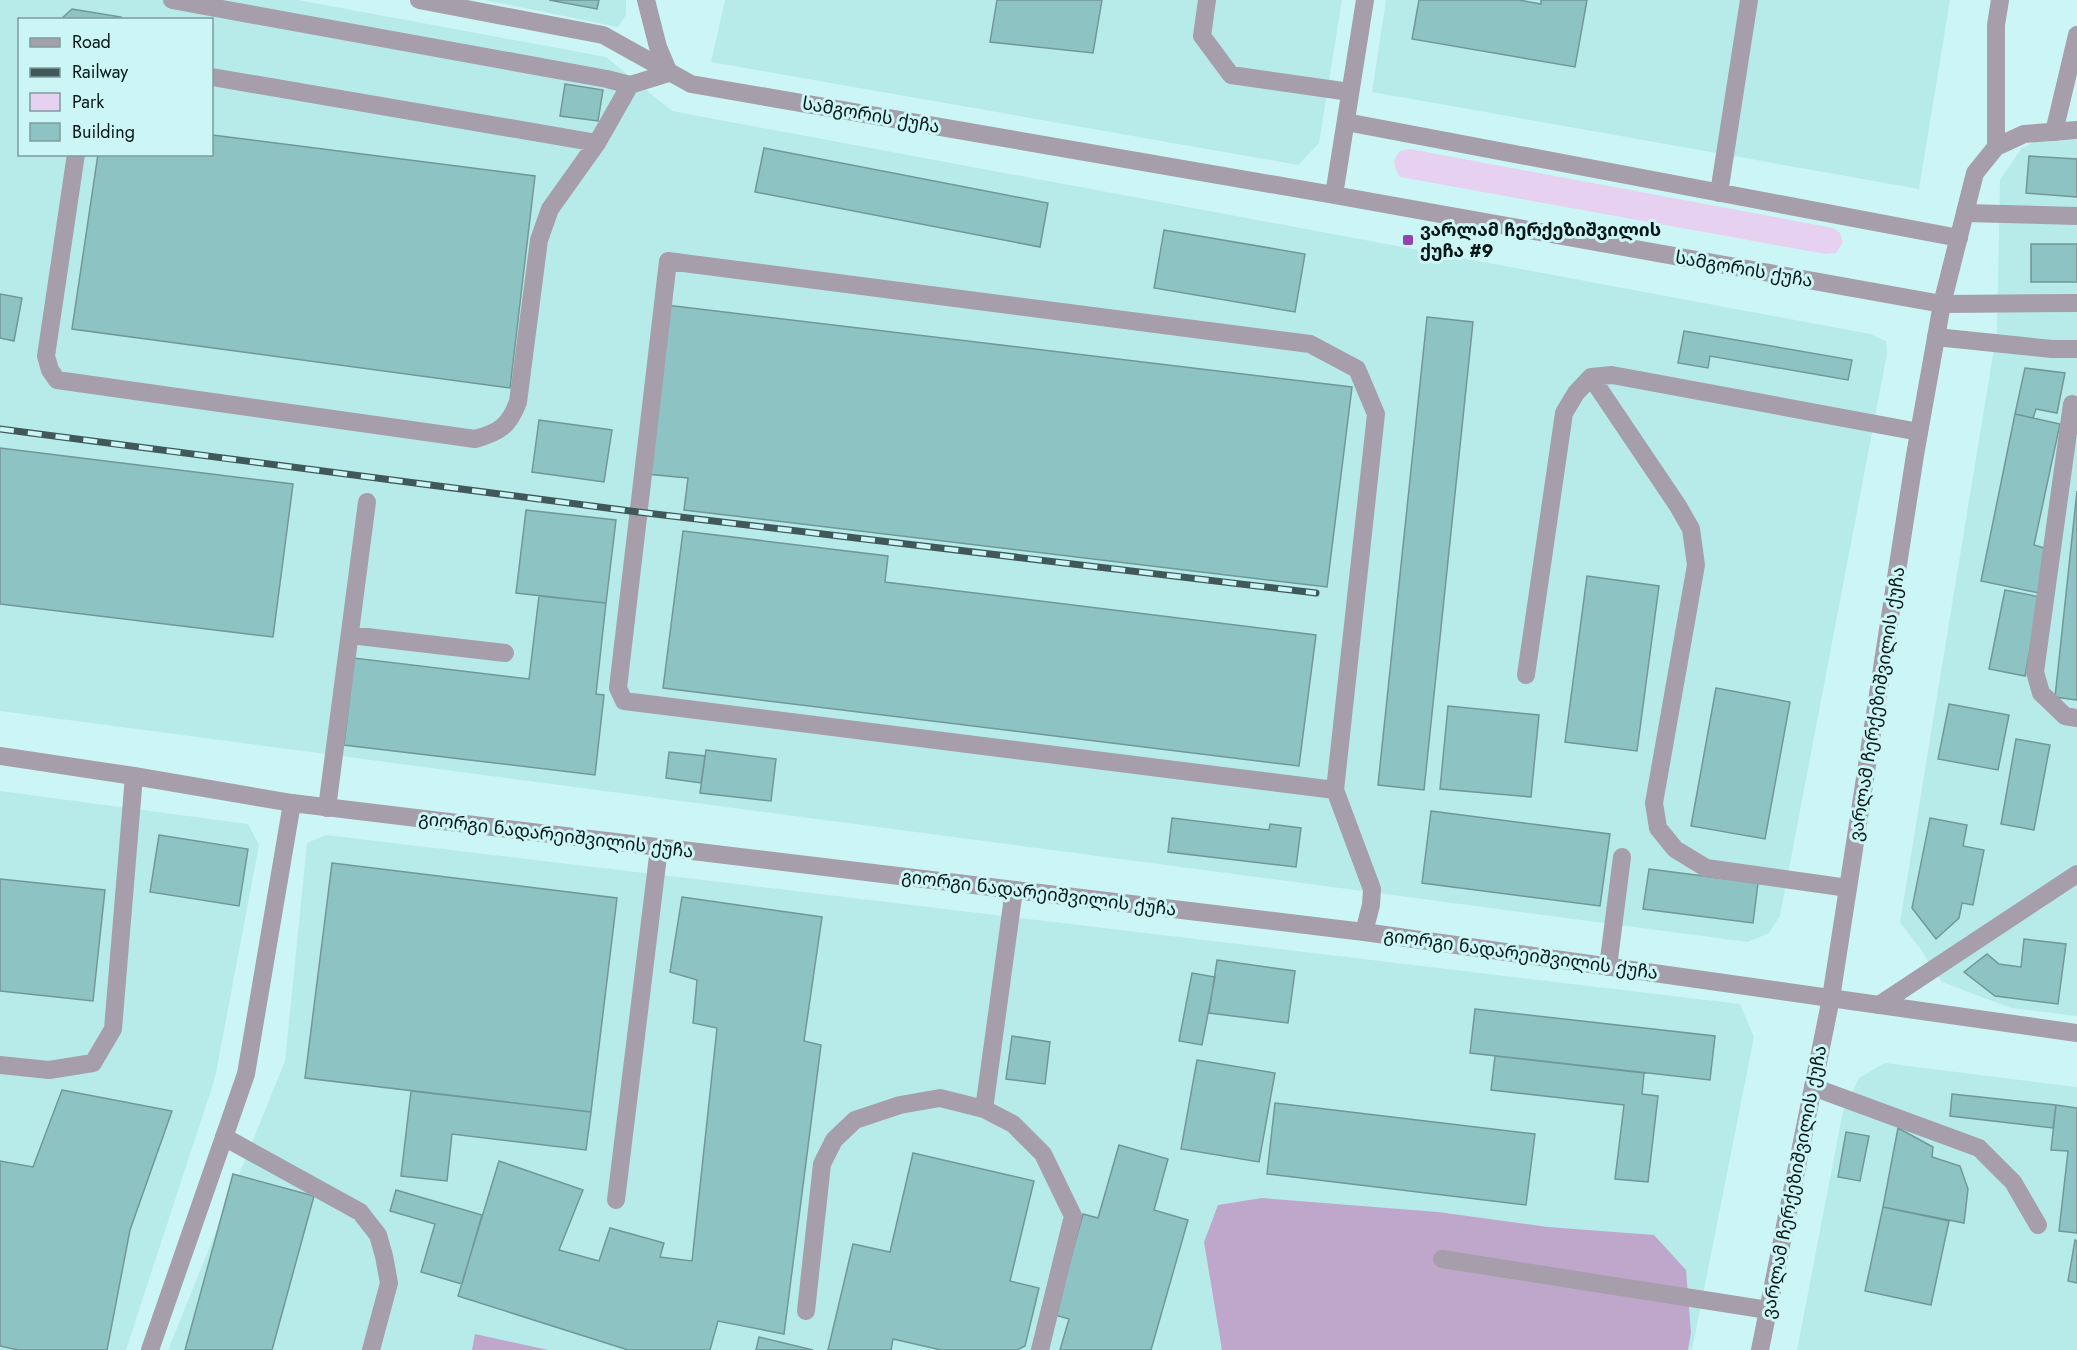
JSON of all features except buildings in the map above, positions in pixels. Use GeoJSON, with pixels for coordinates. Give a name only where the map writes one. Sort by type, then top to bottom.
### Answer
{"type":"FeatureCollection","features":[{"type":"Feature","properties":{"kind":"street"},"geometry":{"type":"LineString","coordinates":[[172,0],[630,85],[669,73],[658,47],[646,0]]}},
{"type":"Feature","properties":{"kind":"street","name":"სამგორის ქუჩა"},"geometry":{"type":"LineString","coordinates":[[419,0],[603,35],[691,84],[1334,195],[1942,304],[2077,303]]}},
{"type":"Feature","properties":{"kind":"street"},"geometry":{"type":"LineString","coordinates":[[1208,0],[1202,36],[1231,75],[1350,92]]}},
{"type":"Feature","properties":{"kind":"street"},"geometry":{"type":"LineString","coordinates":[[1334,195],[1365,0]]}},
{"type":"Feature","properties":{"kind":"street"},"geometry":{"type":"LineString","coordinates":[[1719,193],[1749,0]]}},
{"type":"Feature","properties":{"kind":"street"},"geometry":{"type":"LineString","coordinates":[[1996,147],[1996,25],[2000,0]]}},
{"type":"Feature","properties":{"kind":"street"},"geometry":{"type":"LineString","coordinates":[[2054,132],[2077,35]]}},
{"type":"Feature","properties":{"kind":"street"},"geometry":{"type":"LineString","coordinates":[[213,77],[597,143]]}},
{"type":"Feature","properties":{"kind":"street"},"geometry":{"type":"LineString","coordinates":[[76,156],[46,356],[50,370],[57,380],[475,439],[496,433],[512,418],[518,402],[538,240],[550,209],[597,143],[630,85]]}},
{"type":"Feature","properties":{"kind":"street"},"geometry":{"type":"LineString","coordinates":[[1346,122],[1959,238]]}},
{"type":"Feature","properties":{"kind":"street","name":"ვარლამ ჩერქეზიშვილის ქუჩა"},"geometry":{"type":"LineString","coordinates":[[1760,1350],[1831,998],[1919,432],[1942,304],[1975,173],[1996,147],[2024,134],[2077,130]]}},
{"type":"Feature","properties":{"kind":"street"},"geometry":{"type":"LineString","coordinates":[[1965,213],[2077,216]]}},
{"type":"Feature","properties":{"kind":"street"},"geometry":{"type":"LineString","coordinates":[[1335,790],[624,701],[618,688],[668,261],[1310,344],[1357,369],[1376,414],[1335,790],[1372,889],[1371,906],[1364,932]]}},
{"type":"Feature","properties":{"kind":"street"},"geometry":{"type":"LineString","coordinates":[[1936,337],[2052,349],[2077,349]]}},
{"type":"Feature","properties":{"kind":"street"},"geometry":{"type":"LineString","coordinates":[[1526,675],[1564,413],[1576,393],[1591,377],[1612,375],[1919,432]]}},
{"type":"Feature","properties":{"kind":"street"},"geometry":{"type":"LineString","coordinates":[[1591,377],[1691,529],[1696,565],[1654,803],[1658,828],[1675,849],[1706,868],[1848,888]]}},
{"type":"Feature","properties":{"kind":"street"},"geometry":{"type":"LineString","coordinates":[[2072,404],[2035,672],[2041,693],[2065,716],[2077,718]]}},
{"type":"Feature","properties":{"kind":"street"},"geometry":{"type":"LineString","coordinates":[[327,808],[368,502]]}},
{"type":"Feature","properties":{"kind":"street"},"geometry":{"type":"LineString","coordinates":[[350,635],[505,653]]}},
{"type":"Feature","properties":{"kind":"street","name":"გიორგი ნადარეიშვილის ქუჩა"},"geometry":{"type":"LineString","coordinates":[[0,756],[327,808],[1364,932],[2077,1033]]}},
{"type":"Feature","properties":{"kind":"street"},"geometry":{"type":"LineString","coordinates":[[0,1065],[49,1070],[93,1063],[113,1029],[134,776]]}},
{"type":"Feature","properties":{"kind":"street"},"geometry":{"type":"LineString","coordinates":[[150,1350],[246,1074],[292,803]]}},
{"type":"Feature","properties":{"kind":"street"},"geometry":{"type":"LineString","coordinates":[[616,1200],[659,848]]}},
{"type":"Feature","properties":{"kind":"street"},"geometry":{"type":"LineString","coordinates":[[1608,967],[1622,857]]}},
{"type":"Feature","properties":{"kind":"street"},"geometry":{"type":"LineString","coordinates":[[1879,1005],[2077,874]]}},
{"type":"Feature","properties":{"kind":"street"},"geometry":{"type":"LineString","coordinates":[[984,1109],[1014,890]]}},
{"type":"Feature","properties":{"kind":"street"},"geometry":{"type":"LineString","coordinates":[[1812,1087],[1979,1148],[2013,1182],[2038,1225]]}},
{"type":"Feature","properties":{"kind":"street"},"geometry":{"type":"LineString","coordinates":[[806,1311],[822,1164],[834,1140],[855,1120],[900,1105],[940,1098],[984,1109],[1013,1124],[1043,1154],[1073,1216],[1040,1350]]}},
{"type":"Feature","properties":{"kind":"street"},"geometry":{"type":"LineString","coordinates":[[224,1137],[360,1212],[378,1235],[389,1283],[371,1350]]}},
{"type":"Feature","properties":{"kind":"street"},"geometry":{"type":"LineString","coordinates":[[1442,1259],[1768,1310]]}},
{"type":"Feature","properties":{"kind":"shaded area"},"geometry":{"type":"Polygon","coordinates":[[[0,0],[298,0],[606,57],[672,111],[1870,334],[1886,341],[1887,354],[1780,916],[1769,933],[1748,942],[0,711],[0,0]]]}},
{"type":"Feature","properties":{"kind":"shaded area"},"geometry":{"type":"Polygon","coordinates":[[[484,0],[626,0],[626,15],[618,27],[484,0]]]}},
{"type":"Feature","properties":{"kind":"shaded area"},"geometry":{"type":"Polygon","coordinates":[[[725,0],[1342,0],[1319,143],[1298,165],[711,62],[725,0]]]}},
{"type":"Feature","properties":{"kind":"shaded area"},"geometry":{"type":"Polygon","coordinates":[[[1386,0],[1950,0],[1919,189],[1372,92],[1386,0]]]}},
{"type":"Feature","properties":{"kind":"shaded area"},"geometry":{"type":"Polygon","coordinates":[[[2045,136],[2077,140],[2077,1016],[2011,1008],[1942,982],[1900,922],[1997,330],[2000,180],[2021,149],[2045,136]]]}},
{"type":"Feature","properties":{"kind":"shaded area"},"geometry":{"type":"Polygon","coordinates":[[[0,791],[248,824],[259,845],[215,1078],[126,1350],[0,1350],[0,791]]]}},
{"type":"Feature","properties":{"kind":"shaded area"},"geometry":{"type":"Polygon","coordinates":[[[326,835],[1740,1004],[1754,1037],[1692,1350],[168,1350],[285,1061],[307,843],[326,835]]]}},
{"type":"Feature","properties":{"kind":"shaded area"},"geometry":{"type":"Polygon","coordinates":[[[1885,1063],[2077,1087],[2077,1350],[1797,1350],[1843,1111],[1859,1078],[1885,1063]]]}},
{"type":"Feature","properties":{"kind":"shaded area"},"geometry":{"type":"Polygon","coordinates":[[[1262,1198],[1438,1212],[1548,1227],[1654,1235],[1686,1270],[1691,1333],[1688,1350],[1222,1350],[1204,1242],[1218,1205],[1262,1198]]]}},
{"type":"Feature","properties":{"kind":"shaded area"},"geometry":{"type":"Polygon","coordinates":[[[475,1334],[548,1350],[472,1350],[475,1334]]]}},
{"type":"Feature","properties":{"kind":"green space"},"geometry":{"type":"Polygon","coordinates":[[[1410,149],[1833,228],[1840,233],[1843,242],[1836,253],[1825,254],[1400,177],[1395,167],[1395,158],[1400,151],[1410,149]]]}},
{"type":"Feature","properties":{"kind":"railway"},"geometry":{"type":"LineString","coordinates":[[0,429],[638,512],[1316,593]]}},
{"type":"Feature","properties":{"kind":"place","name":"ვარლამ ჩერქეზიშვილის ქუჩა #9"},"geometry":{"type":"Point","coordinates":[1408,240]}}]}
